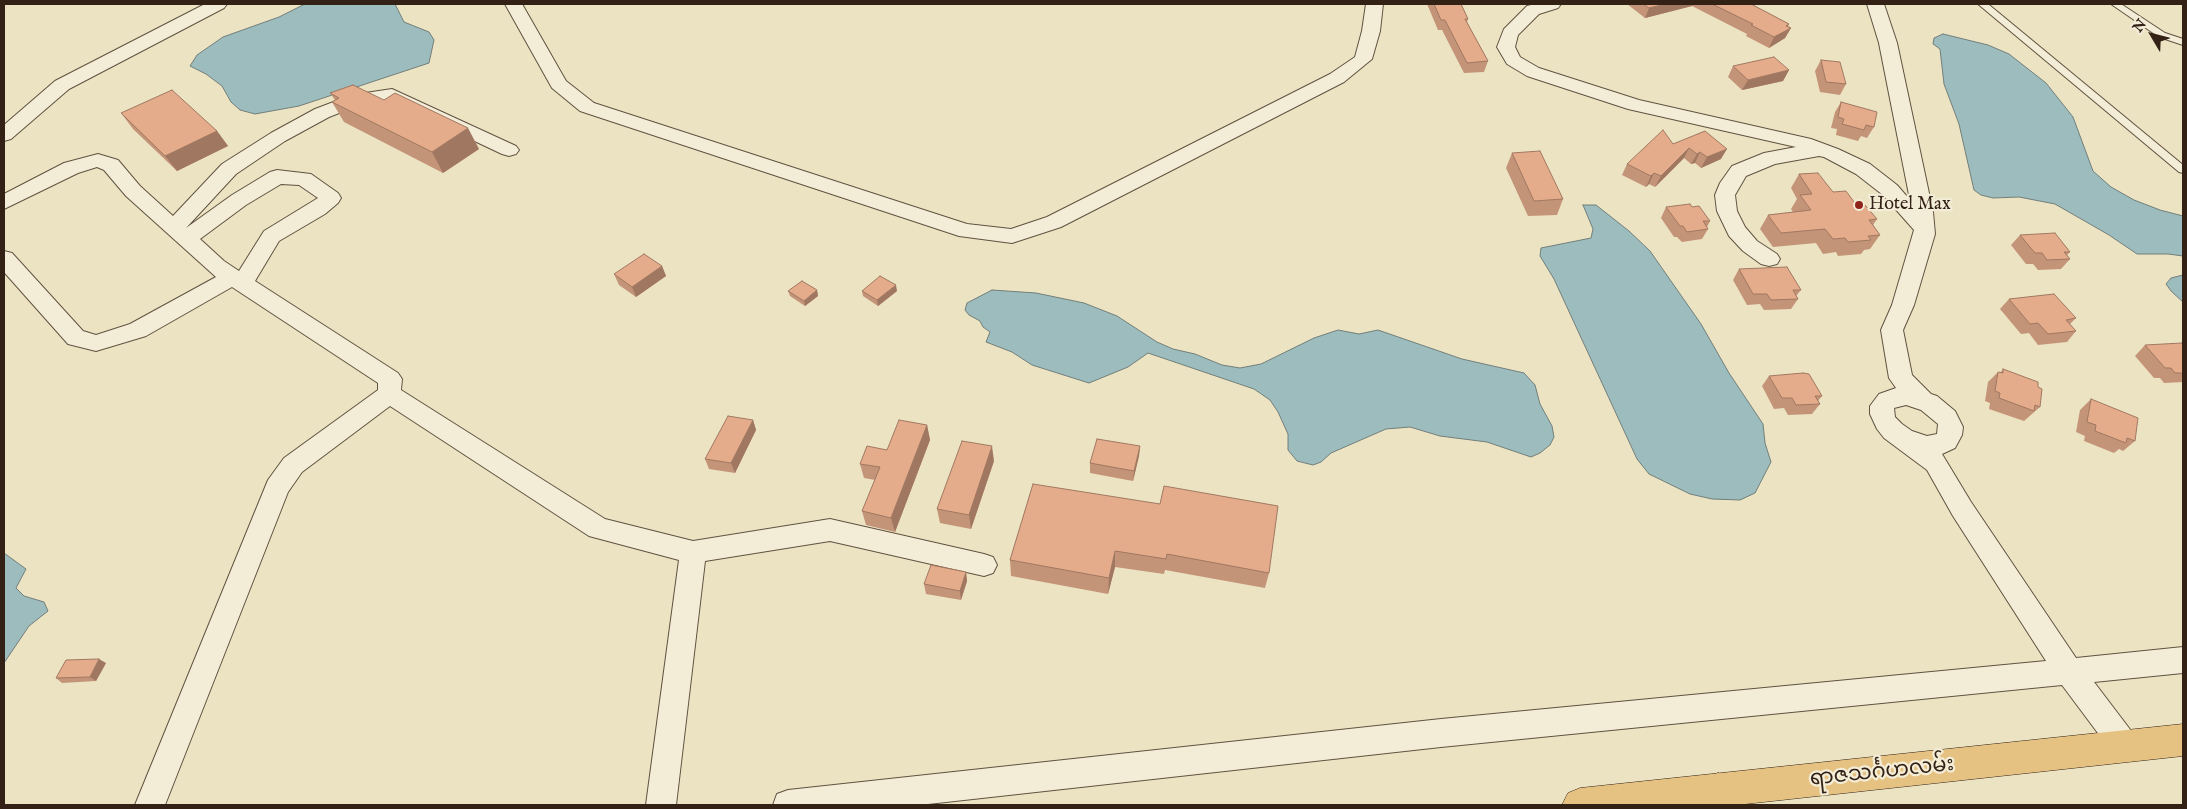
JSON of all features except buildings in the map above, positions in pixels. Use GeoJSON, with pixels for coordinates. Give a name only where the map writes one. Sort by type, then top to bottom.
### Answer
{"type":"FeatureCollection","features":[{"type":"Feature","properties":{"kind":"main road","name":"ရာဇသင်္ဂဟလမ်း"},"geometry":{"type":"LineString","coordinates":[[1580,805],[1722,798],[2183,740]]}},
{"type":"Feature","properties":{"kind":"street"},"geometry":{"type":"LineString","coordinates":[[4,135],[62,85],[218,4]]}},
{"type":"Feature","properties":{"kind":"street"},"geometry":{"type":"LineString","coordinates":[[514,4],[560,84],[587,107],[966,232],[1012,236],[1054,222],[1337,78],[1364,59],[1371,30],[1374,4]]}},
{"type":"Feature","properties":{"kind":"street"},"geometry":{"type":"LineString","coordinates":[[1552,4],[1533,10],[1510,33],[1506,47],[1513,60],[1534,72],[1557,81],[1627,102],[1804,143],[1821,149],[1863,169],[1890,190],[1924,228]]}},
{"type":"Feature","properties":{"kind":"street"},"geometry":{"type":"LineString","coordinates":[[1876,4],[1888,43],[1921,202],[1925,234],[1914,271],[1892,330],[1897,388],[1906,396],[1922,400],[1939,410],[1947,418],[1951,427],[1950,435],[1940,453]]}},
{"type":"Feature","properties":{"kind":"street"},"geometry":{"type":"LineString","coordinates":[[180,233],[229,169],[278,137],[322,113],[360,99],[392,95],[509,150]]}},
{"type":"Feature","properties":{"kind":"street"},"geometry":{"type":"LineString","coordinates":[[1728,125],[1747,138],[1756,149],[1760,161]]}},
{"type":"Feature","properties":{"kind":"street"},"geometry":{"type":"LineString","coordinates":[[1769,259],[1750,246],[1736,231],[1727,211],[1725,195],[1730,183],[1739,171],[1760,161],[1821,149]]}},
{"type":"Feature","properties":{"kind":"street"},"geometry":{"type":"LineString","coordinates":[[4,202],[71,168],[98,160],[111,166],[133,191],[216,266],[390,379],[389,394],[293,465],[277,487],[150,805]]}},
{"type":"Feature","properties":{"kind":"street"},"geometry":{"type":"LineString","coordinates":[[4,258],[76,338],[96,343],[138,330],[238,280],[271,236],[318,209],[330,198],[304,179],[277,177],[180,233]]}},
{"type":"Feature","properties":{"kind":"street"},"geometry":{"type":"LineString","coordinates":[[1897,388],[1882,406],[1882,414],[1889,427],[1903,438],[1940,453],[1962,509],[2070,672],[2125,746]]}},
{"type":"Feature","properties":{"kind":"street"},"geometry":{"type":"LineString","coordinates":[[389,394],[598,528],[693,552],[830,530],[984,565]]}},
{"type":"Feature","properties":{"kind":"street"},"geometry":{"type":"LineString","coordinates":[[661,805],[693,552]]}},
{"type":"Feature","properties":{"kind":"street"},"geometry":{"type":"LineString","coordinates":[[788,805],[1441,733],[2183,660]]}},
{"type":"Feature","properties":{"kind":"lane"},"geometry":{"type":"LineString","coordinates":[[1983,4],[2183,170]]}},
{"type":"Feature","properties":{"kind":"lane"},"geometry":{"type":"LineString","coordinates":[[2115,4],[2162,35],[2183,42]]}},
{"type":"Feature","properties":{"kind":"water"},"geometry":{"type":"Polygon","coordinates":[[[305,4],[395,4],[404,22],[429,32],[434,40],[429,63],[299,106],[255,114],[240,110],[231,102],[222,86],[206,74],[190,66],[197,55],[223,37],[279,17],[305,4]]]}},
{"type":"Feature","properties":{"kind":"water"},"geometry":{"type":"Polygon","coordinates":[[[1943,34],[1988,45],[2009,54],[2046,83],[2073,117],[2093,171],[2111,187],[2134,200],[2183,216],[2183,256],[2137,254],[2109,235],[2055,204],[2019,197],[1993,198],[1981,195],[1974,190],[1959,124],[1944,84],[1940,49],[1933,44],[1934,38],[1943,34]]]}},
{"type":"Feature","properties":{"kind":"water"},"geometry":{"type":"Polygon","coordinates":[[[1583,205],[1596,205],[1629,231],[1650,251],[1701,324],[1729,373],[1763,424],[1765,443],[1771,462],[1755,493],[1740,500],[1712,499],[1690,494],[1649,474],[1637,459],[1554,279],[1540,256],[1541,248],[1591,238],[1593,229],[1583,205]]]}},
{"type":"Feature","properties":{"kind":"water"},"geometry":{"type":"Polygon","coordinates":[[[2183,275],[2183,302],[2166,284],[2171,278],[2183,275]]]}},
{"type":"Feature","properties":{"kind":"water"},"geometry":{"type":"Polygon","coordinates":[[[992,290],[1036,293],[1084,303],[1117,316],[1157,342],[1173,349],[1195,354],[1222,365],[1240,368],[1261,364],[1314,338],[1338,330],[1359,334],[1378,330],[1462,359],[1524,373],[1535,385],[1540,404],[1552,426],[1554,437],[1550,445],[1531,457],[1487,442],[1440,436],[1410,427],[1386,429],[1331,453],[1321,462],[1313,465],[1297,461],[1288,450],[1288,434],[1278,412],[1270,400],[1254,389],[1148,353],[1128,367],[1089,383],[1032,365],[1012,352],[986,342],[990,332],[983,327],[980,321],[969,315],[965,310],[967,303],[992,290]]]}},
{"type":"Feature","properties":{"kind":"water"},"geometry":{"type":"Polygon","coordinates":[[[4,553],[26,569],[16,588],[24,596],[44,602],[48,611],[29,626],[4,663],[4,553]]]}},
{"type":"Feature","properties":{"kind":"place","name":"Hotel Max"},"geometry":{"type":"Point","coordinates":[1859,205]}}]}
